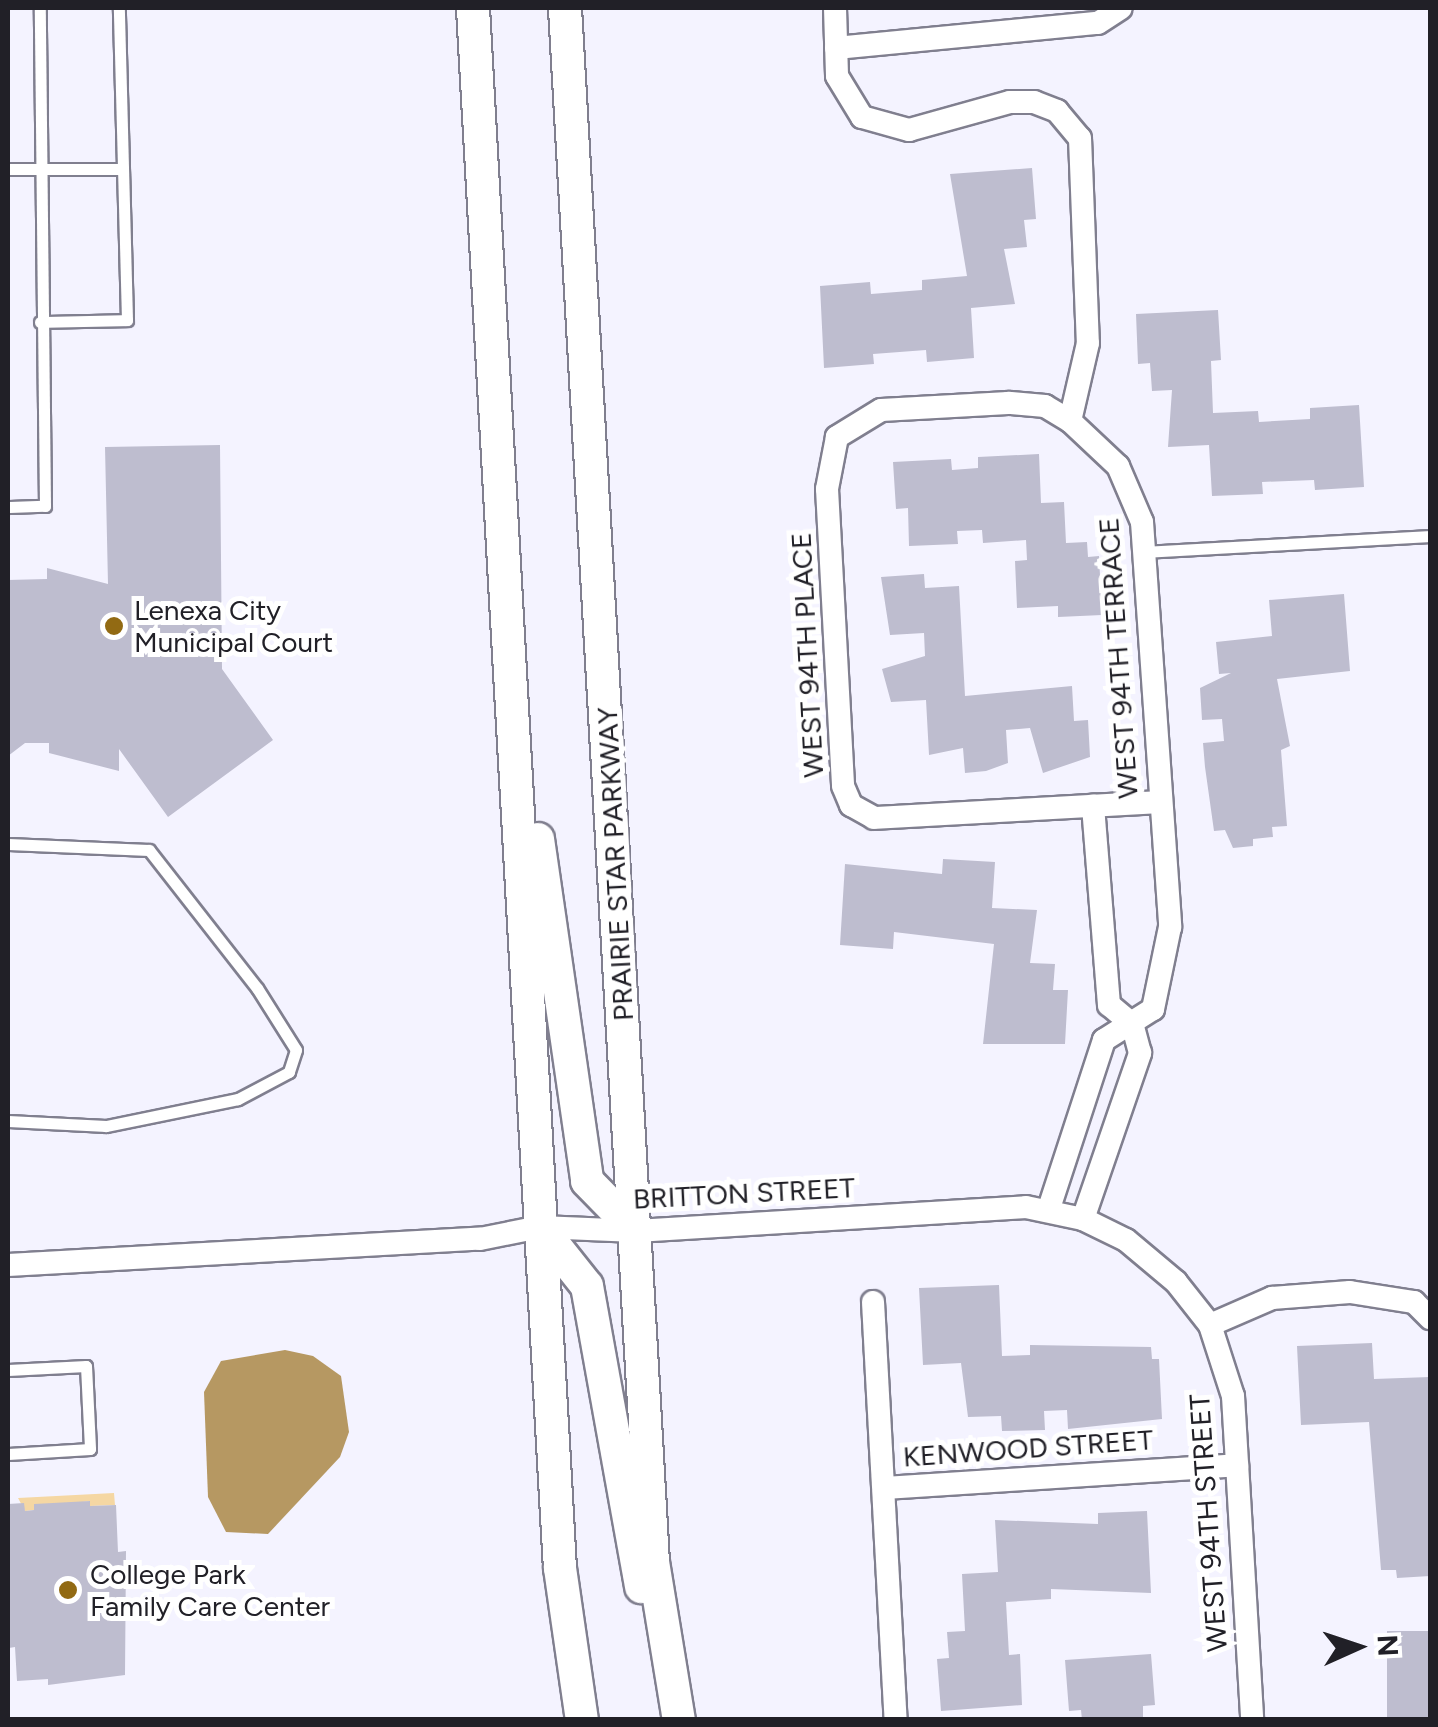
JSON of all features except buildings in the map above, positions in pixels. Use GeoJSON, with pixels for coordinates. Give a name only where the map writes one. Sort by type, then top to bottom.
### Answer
{"type":"FeatureCollection","features":[{"type":"Feature","properties":{"kind":"main road"},"geometry":{"type":"LineString","coordinates":[[473,8],[560,1568],[582,1720]]}},
{"type":"Feature","properties":{"kind":"main road","name":"PRAIRIE STAR PARKWAY"},"geometry":{"type":"LineString","coordinates":[[565,8],[653,1562],[678,1718]]}},
{"type":"Feature","properties":{"kind":"main road"},"geometry":{"type":"LineString","coordinates":[[509,631],[587,1181],[636,1231]]}},
{"type":"Feature","properties":{"kind":"main road"},"geometry":{"type":"LineString","coordinates":[[540,1227],[587,1286],[631,1554],[678,1718]]}},
{"type":"Feature","properties":{"kind":"street"},"geometry":{"type":"LineString","coordinates":[[835,8],[837,76],[847,102],[886,128],[909,130],[1010,102],[1034,102],[1057,111],[1080,138],[1088,342],[1070,421]]}},
{"type":"Feature","properties":{"kind":"street"},"geometry":{"type":"LineString","coordinates":[[836,48],[1098,24],[1121,8]]}},
{"type":"Feature","properties":{"kind":"street","name":"WEST 94TH PLACE"},"geometry":{"type":"LineString","coordinates":[[1070,421],[1045,406],[1008,403],[881,410],[837,437],[826,478],[842,766],[852,805],[874,818],[1159,802]]}},
{"type":"Feature","properties":{"kind":"street","name":"WEST 94TH TERRACE"},"geometry":{"type":"LineString","coordinates":[[1048,1211],[1104,1040],[1153,1009],[1167,956],[1142,522],[1118,466],[1070,421]]}},
{"type":"Feature","properties":{"kind":"street","name":"WEST 94TH TERRACE"},"geometry":{"type":"LineString","coordinates":[[1093,806],[1109,1006],[1132,1024]]}},
{"type":"Feature","properties":{"kind":"street"},"geometry":{"type":"LineString","coordinates":[[1083,1219],[1140,1053],[1132,1024]]}},
{"type":"Feature","properties":{"kind":"street","name":"BRITTON STREET"},"geometry":{"type":"LineString","coordinates":[[8,1265],[480,1238],[540,1227],[636,1231],[960,1210],[1048,1211],[1083,1219],[1154,1262],[1210,1325]]}},
{"type":"Feature","properties":{"kind":"street"},"geometry":{"type":"LineString","coordinates":[[1210,1325],[1272,1298],[1350,1292],[1414,1302],[1430,1318]]}},
{"type":"Feature","properties":{"kind":"street","name":"KENWOOD STREET"},"geometry":{"type":"LineString","coordinates":[[874,1302],[896,1720]]}},
{"type":"Feature","properties":{"kind":"street","name":"WEST 94TH STREET"},"geometry":{"type":"LineString","coordinates":[[1210,1325],[1233,1396],[1252,1720]]}},
{"type":"Feature","properties":{"kind":"street","name":"KENWOOD STREET"},"geometry":{"type":"LineString","coordinates":[[884,1488],[1237,1465]]}},
{"type":"Feature","properties":{"kind":"lane"},"geometry":{"type":"LineString","coordinates":[[8,507],[45,506],[40,322],[40,8]]}},
{"type":"Feature","properties":{"kind":"lane"},"geometry":{"type":"LineString","coordinates":[[40,322],[127,320],[119,8]]}},
{"type":"Feature","properties":{"kind":"lane"},"geometry":{"type":"LineString","coordinates":[[8,169],[123,169]]}},
{"type":"Feature","properties":{"kind":"lane"},"geometry":{"type":"LineString","coordinates":[[1144,552],[1430,536]]}},
{"type":"Feature","properties":{"kind":"lane"},"geometry":{"type":"LineString","coordinates":[[8,844],[148,850],[257,988],[296,1050],[290,1072],[238,1100],[106,1126],[8,1121]]}},
{"type":"Feature","properties":{"kind":"lane"},"geometry":{"type":"LineString","coordinates":[[8,1370],[86,1366],[90,1448],[8,1454]]}},
{"type":"Feature","properties":{"kind":"shaded area"},"geometry":{"type":"Polygon","coordinates":[[[285,1350],[313,1356],[341,1376],[349,1432],[340,1457],[268,1534],[226,1532],[208,1497],[204,1392],[221,1361],[285,1350]]]}},
{"type":"Feature","properties":{"kind":"shaded area"},"geometry":{"type":"Polygon","coordinates":[[[114,1493],[115,1505],[90,1506],[89,1501],[25,1511],[18,1498],[114,1493]]]}},
{"type":"Feature","properties":{"kind":"place","name":"Lenexa City Municipal Court"},"geometry":{"type":"Point","coordinates":[114,626]}},
{"type":"Feature","properties":{"kind":"place","name":"College Park Family Care Center"},"geometry":{"type":"Point","coordinates":[68,1590]}}]}
